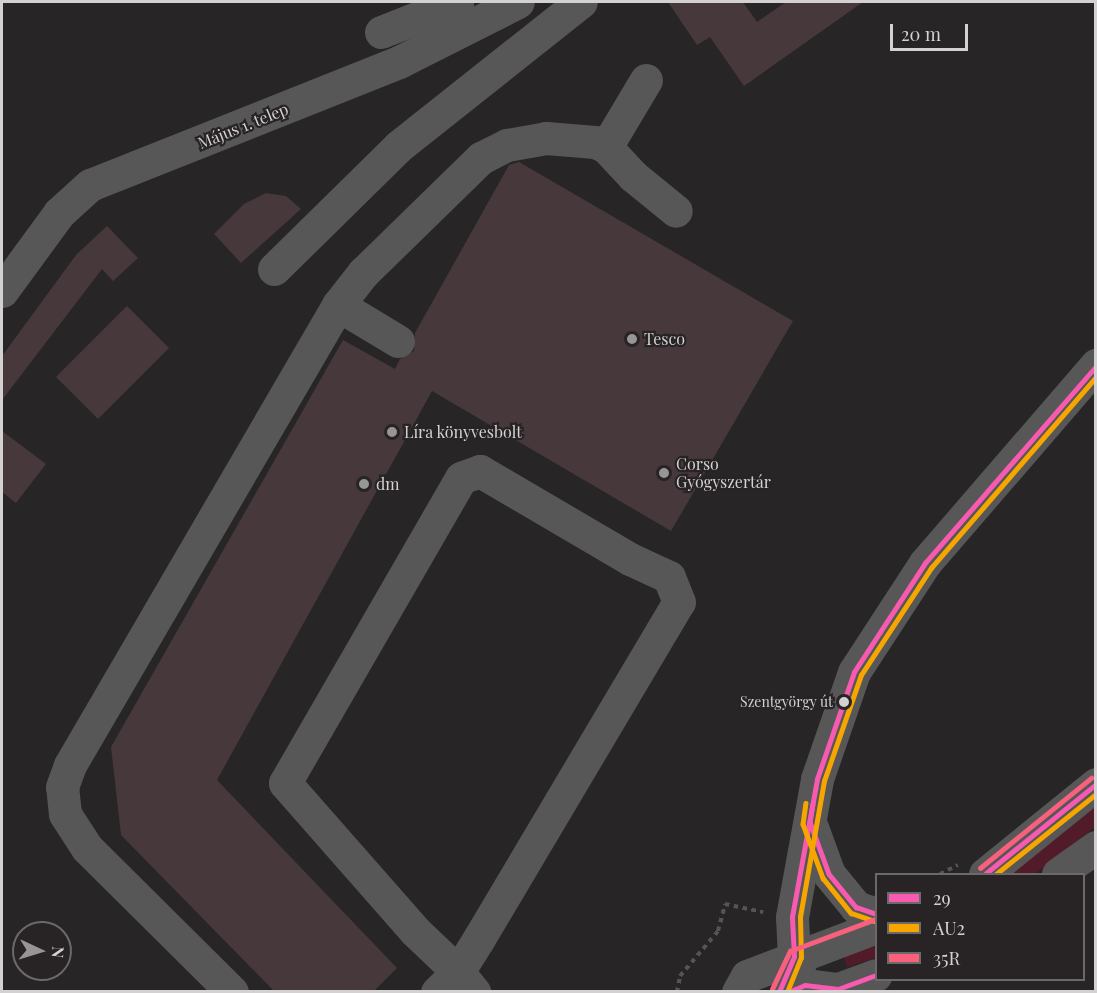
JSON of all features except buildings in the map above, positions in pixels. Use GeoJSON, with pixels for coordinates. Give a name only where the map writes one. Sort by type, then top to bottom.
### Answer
{"type":"FeatureCollection","features":[{"type":"Feature","properties":{"kind":"street"},"geometry":{"type":"LineString","coordinates":[[381,32],[457,2]]}},
{"type":"Feature","properties":{"kind":"street","name":"Május 1. telep"},"geometry":{"type":"LineString","coordinates":[[2,291],[59,213],[90,185],[399,62],[518,2]]}},
{"type":"Feature","properties":{"kind":"street"},"geometry":{"type":"LineString","coordinates":[[274,269],[399,146],[581,2]]}},
{"type":"Feature","properties":{"kind":"street"},"geometry":{"type":"LineString","coordinates":[[606,147],[646,80]]}},
{"type":"Feature","properties":{"kind":"street"},"geometry":{"type":"LineString","coordinates":[[232,992],[87,848],[65,814],[63,787],[70,765],[338,305],[363,273],[481,158],[507,145],[546,138],[595,142],[606,147],[633,176],[676,211]]}},
{"type":"Feature","properties":{"kind":"street"},"geometry":{"type":"LineString","coordinates":[[338,305],[398,341]]}},
{"type":"Feature","properties":{"kind":"street"},"geometry":{"type":"LineString","coordinates":[[794,983],[792,917],[817,779],[854,672],[887,616],[925,563],[1095,365]]}},
{"type":"Feature","properties":{"kind":"street"},"geometry":{"type":"LineString","coordinates":[[480,471],[630,559],[669,577],[679,602],[456,985],[416,931],[285,783],[461,478],[480,471]]}},
{"type":"Feature","properties":{"kind":"street"},"geometry":{"type":"LineString","coordinates":[[986,873],[1095,784]]}},
{"type":"Feature","properties":{"kind":"street"},"geometry":{"type":"LineString","coordinates":[[810,822],[829,874],[856,907],[875,914]]}},
{"type":"Feature","properties":{"kind":"street"},"geometry":{"type":"LineString","coordinates":[[1059,873],[1095,847]]}},
{"type":"Feature","properties":{"kind":"street"},"geometry":{"type":"LineString","coordinates":[[794,983],[875,928]]}},
{"type":"Feature","properties":{"kind":"street"},"geometry":{"type":"LineString","coordinates":[[738,992],[747,976],[838,990],[875,975]]}},
{"type":"Feature","properties":{"kind":"path"},"geometry":{"type":"LineString","coordinates":[[677,992],[680,976],[718,931],[725,904],[792,917]]}},
{"type":"Feature","properties":{"kind":"shaded area"},"geometry":{"type":"Polygon","coordinates":[[[1095,803],[1095,827],[1036,873],[1009,873],[1095,803]]]}},
{"type":"Feature","properties":{"kind":"shaded area"},"geometry":{"type":"Polygon","coordinates":[[[875,939],[875,958],[847,967],[842,951],[875,939]]]}},
{"type":"Feature","properties":{"kind":"transit line","name":"29"},"geometry":{"type":"LineString","coordinates":[[779,992],[794,957],[792,917],[817,779],[854,672],[925,563],[1096,366]]}},
{"type":"Feature","properties":{"kind":"transit line","name":"AU2"},"geometry":{"type":"LineString","coordinates":[[787,992],[801,958],[800,917],[824,781],[861,675],[931,568],[1096,377]]}},
{"type":"Feature","properties":{"kind":"transit line","name":"35R"},"geometry":{"type":"LineString","coordinates":[[980,868],[1091,778]]}},
{"type":"Feature","properties":{"kind":"transit line","name":"29"},"geometry":{"type":"LineString","coordinates":[[986,873],[1096,784]]}},
{"type":"Feature","properties":{"kind":"transit line","name":"AU2"},"geometry":{"type":"LineString","coordinates":[[997,873],[1096,794]]}},
{"type":"Feature","properties":{"kind":"transit line","name":"AU2"},"geometry":{"type":"LineString","coordinates":[[806,803],[803,824],[823,878],[851,913],[874,921]]}},
{"type":"Feature","properties":{"kind":"transit line","name":"29"},"geometry":{"type":"LineString","coordinates":[[813,804],[810,822],[829,874],[856,907],[875,914]]}},
{"type":"Feature","properties":{"kind":"transit line","name":"35R"},"geometry":{"type":"LineString","coordinates":[[772,989],[790,951],[873,920]]}},
{"type":"Feature","properties":{"kind":"transit line","name":"29"},"geometry":{"type":"LineString","coordinates":[[788,992],[805,985],[838,989],[875,975]]}},
{"type":"Feature","properties":{"kind":"place","name":"Tesco"},"geometry":{"type":"Point","coordinates":[632,339]}},
{"type":"Feature","properties":{"kind":"place","name":"Líra könyvesbolt"},"geometry":{"type":"Point","coordinates":[392,432]}},
{"type":"Feature","properties":{"kind":"place","name":"Corso Gyógyszertár"},"geometry":{"type":"Point","coordinates":[664,473]}},
{"type":"Feature","properties":{"kind":"place","name":"dm"},"geometry":{"type":"Point","coordinates":[364,484]}},
{"type":"Feature","properties":{"kind":"place","name":"Szentgyörgy út"},"geometry":{"type":"Point","coordinates":[844,702]}}]}
